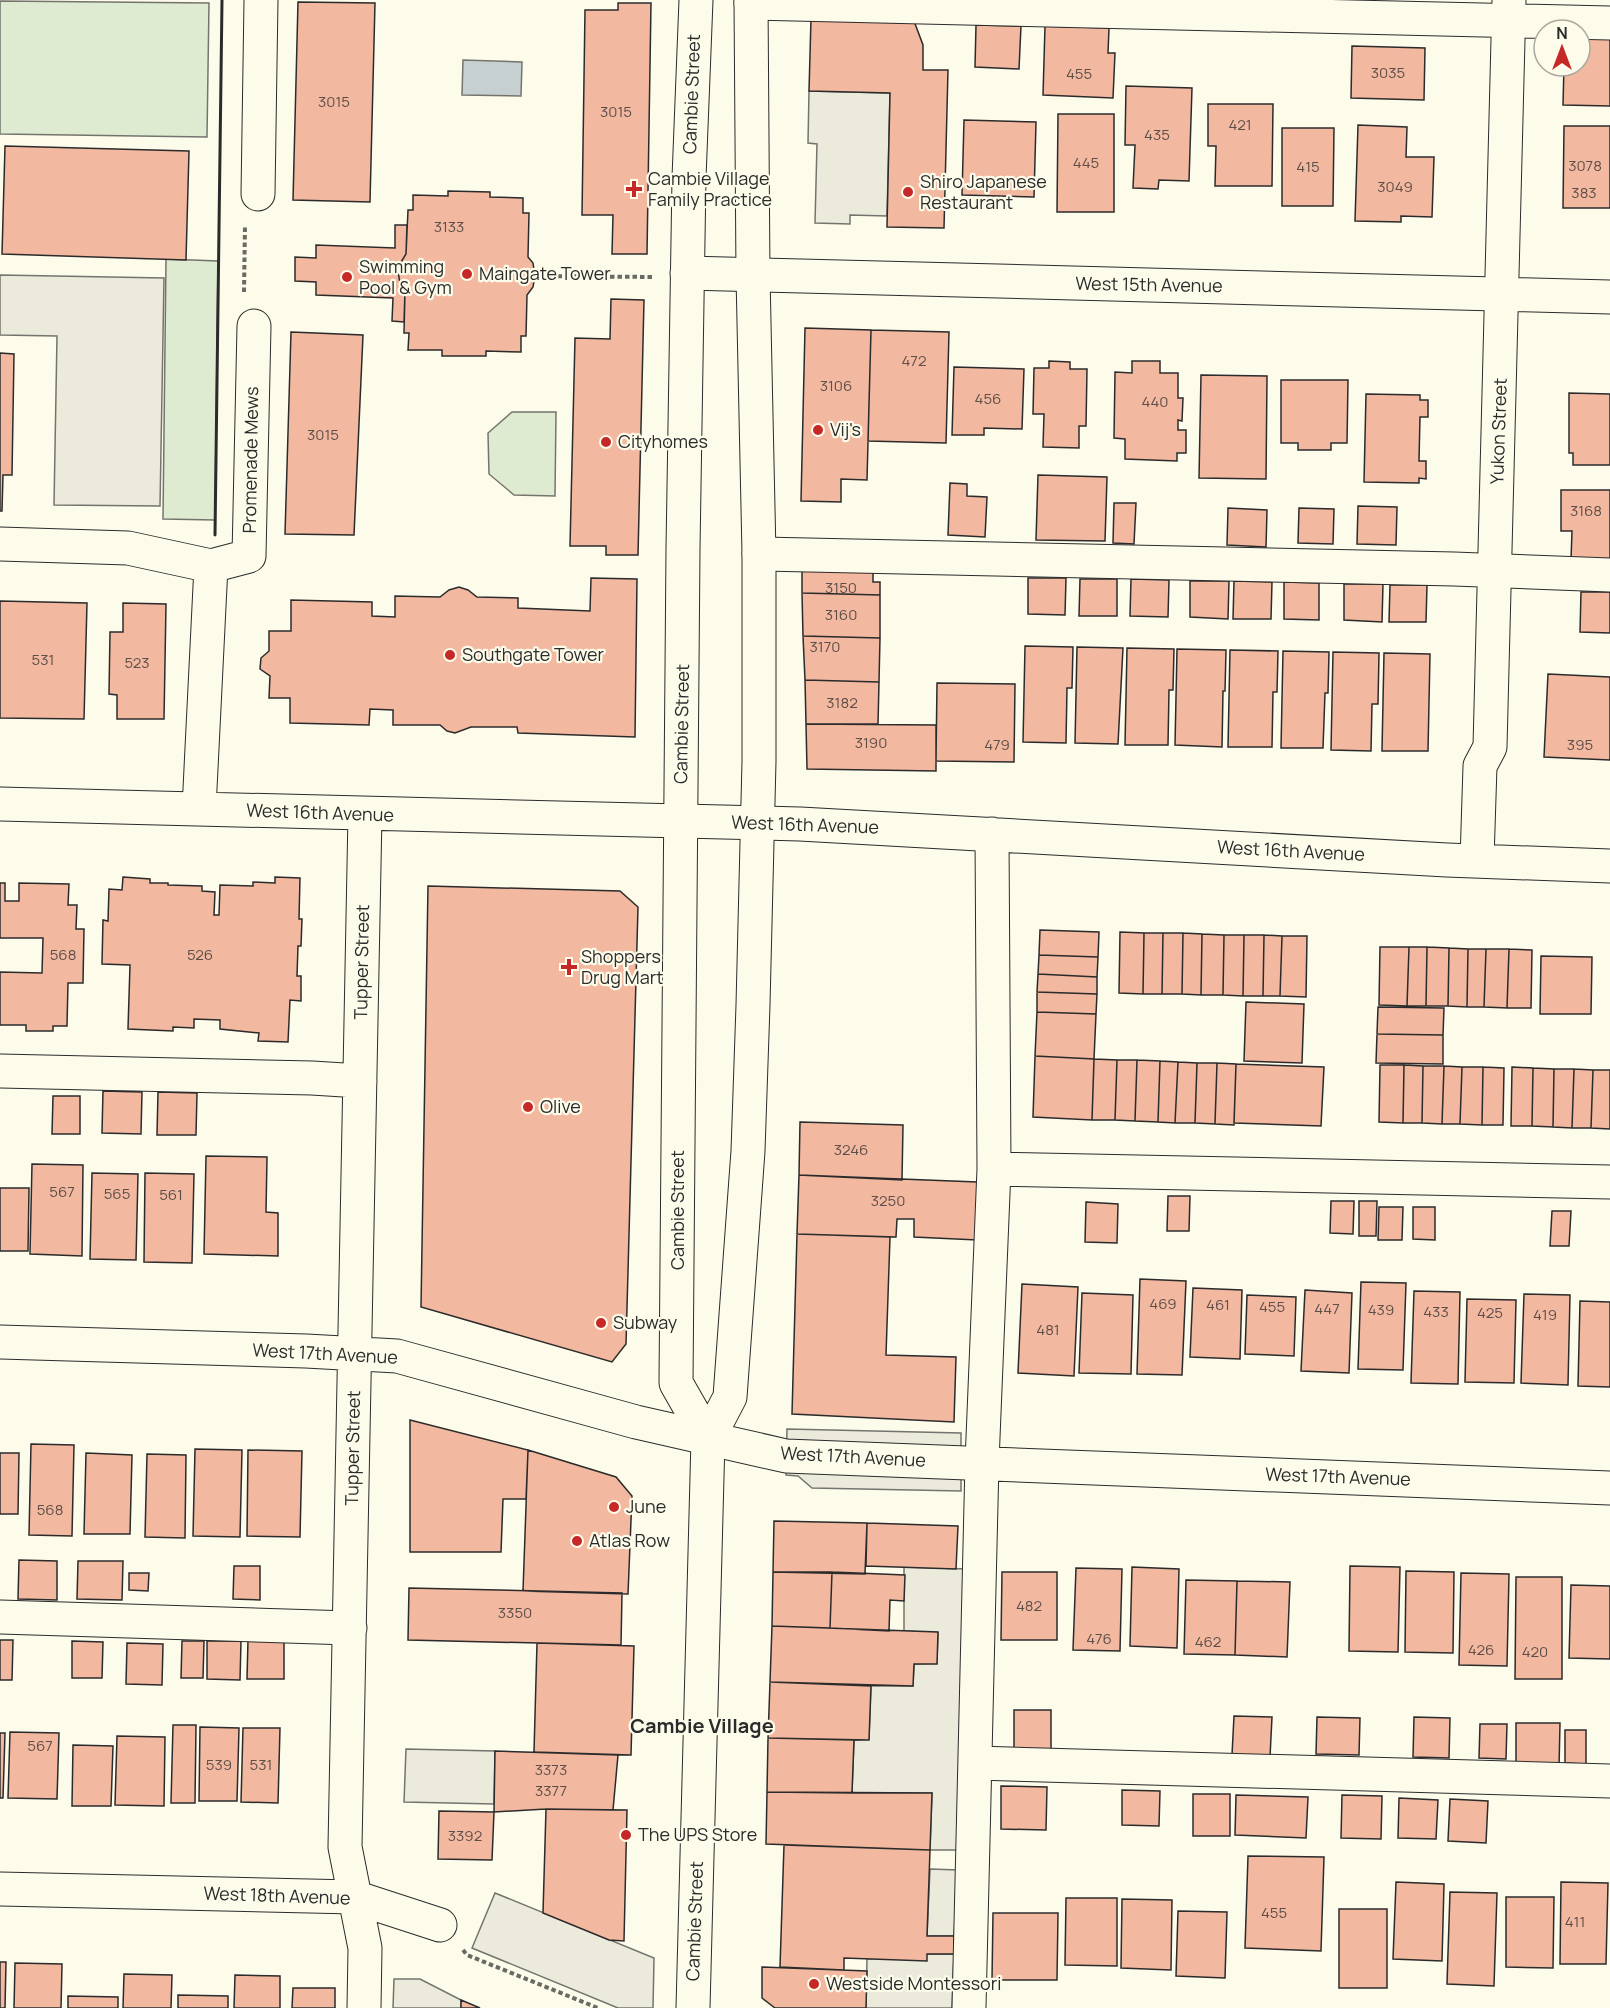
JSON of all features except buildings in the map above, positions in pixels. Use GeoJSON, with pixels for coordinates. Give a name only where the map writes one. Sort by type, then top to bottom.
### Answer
{"type":"FeatureCollection","features":[{"type":"Feature","properties":{"kind":"street"},"geometry":{"type":"LineString","coordinates":[[258,194],[261,0]]}},
{"type":"Feature","properties":{"kind":"street","name":"Cambie Street"},"geometry":{"type":"LineString","coordinates":[[696,0],[673,275],[681,821],[676,1383],[708,1439]]}},
{"type":"Feature","properties":{"kind":"street"},"geometry":{"type":"LineString","coordinates":[[751,2],[1508,10],[1610,23]]}},
{"type":"Feature","properties":{"kind":"street","name":"Cambie Street"},"geometry":{"type":"LineString","coordinates":[[693,2008],[708,1439],[730,1397],[748,1151],[759,761],[759,554],[753,276],[751,2]]}},
{"type":"Feature","properties":{"kind":"street","name":"Yukon Street"},"geometry":{"type":"LineString","coordinates":[[1477,861],[1480,766],[1490,747],[1503,294],[1508,10]]}},
{"type":"Feature","properties":{"kind":"street","name":"West 15th Avenue"},"geometry":{"type":"LineString","coordinates":[[673,275],[1610,297]]}},
{"type":"Feature","properties":{"kind":"street","name":"Promenade Mews"},"geometry":{"type":"LineString","coordinates":[[211,566],[249,556],[254,326]]}},
{"type":"Feature","properties":{"kind":"street"},"geometry":{"type":"LineString","coordinates":[[0,544],[128,548],[211,566],[199,809]]}},
{"type":"Feature","properties":{"kind":"street"},"geometry":{"type":"LineString","coordinates":[[759,554],[1495,570],[1610,575]]}},
{"type":"Feature","properties":{"kind":"street","name":"West 16th Avenue"},"geometry":{"type":"LineString","coordinates":[[0,804],[757,823],[1610,866]]}},
{"type":"Feature","properties":{"kind":"street","name":"Tupper Street"},"geometry":{"type":"LineString","coordinates":[[364,814],[345,1847],[364,1948],[364,2008]]}},
{"type":"Feature","properties":{"kind":"street"},"geometry":{"type":"LineString","coordinates":[[969,2008],[982,1462],[994,1169],[992,834]]}},
{"type":"Feature","properties":{"kind":"street"},"geometry":{"type":"LineString","coordinates":[[0,1071],[360,1081]]}},
{"type":"Feature","properties":{"kind":"street"},"geometry":{"type":"LineString","coordinates":[[994,1169],[1610,1182]]}},
{"type":"Feature","properties":{"kind":"street","name":"West 17th Avenue"},"geometry":{"type":"LineString","coordinates":[[0,1342],[397,1356],[636,1422],[786,1456],[1610,1488]]}},
{"type":"Feature","properties":{"kind":"street"},"geometry":{"type":"LineString","coordinates":[[0,1617],[350,1628]]}},
{"type":"Feature","properties":{"kind":"street"},"geometry":{"type":"LineString","coordinates":[[976,1763],[1610,1781]]}},
{"type":"Feature","properties":{"kind":"street","name":"West 18th Avenue"},"geometry":{"type":"LineString","coordinates":[[0,1889],[354,1897],[440,1925]]}},
{"type":"Feature","properties":{"kind":"path"},"geometry":{"type":"LineString","coordinates":[[254,326],[243,312],[245,221],[258,194]]}},
{"type":"Feature","properties":{"kind":"path"},"geometry":{"type":"LineString","coordinates":[[536,276],[673,275]]}},
{"type":"Feature","properties":{"kind":"path"},"geometry":{"type":"LineString","coordinates":[[440,1925],[467,1955],[598,2008]]}},
{"type":"Feature","properties":{"kind":"green space"},"geometry":{"type":"Polygon","coordinates":[[[0,1],[209,3],[207,137],[0,134],[0,1]]]}},
{"type":"Feature","properties":{"kind":"green space"},"geometry":{"type":"Polygon","coordinates":[[[166,259],[218,261],[215,520],[163,519],[166,259]]]}},
{"type":"Feature","properties":{"kind":"green space"},"geometry":{"type":"Polygon","coordinates":[[[512,412],[556,412],[555,496],[514,495],[489,474],[488,433],[512,412]]]}},
{"type":"Feature","properties":{"kind":"shaded area"},"geometry":{"type":"Polygon","coordinates":[[[463,60],[522,62],[521,96],[462,95],[463,60]]]}},
{"type":"Feature","properties":{"kind":"shaded area"},"geometry":{"type":"Polygon","coordinates":[[[809,91],[890,93],[887,216],[850,215],[850,224],[815,223],[817,144],[808,143],[809,91]]]}},
{"type":"Feature","properties":{"kind":"shaded area"},"geometry":{"type":"Polygon","coordinates":[[[0,275],[164,278],[160,506],[54,505],[57,336],[0,335],[0,275]]]}},
{"type":"Feature","properties":{"kind":"shaded area"},"geometry":{"type":"Polygon","coordinates":[[[787,1429],[961,1433],[961,1491],[812,1488],[798,1476],[786,1475],[787,1429]]]}},
{"type":"Feature","properties":{"kind":"shaded area"},"geometry":{"type":"Polygon","coordinates":[[[904,1567],[968,1569],[961,1850],[930,1850],[932,1793],[852,1793],[854,1740],[869,1739],[871,1686],[913,1686],[914,1664],[937,1663],[938,1633],[904,1631],[904,1567]]]}},
{"type":"Feature","properties":{"kind":"shaded area"},"geometry":{"type":"Polygon","coordinates":[[[406,1749],[495,1751],[494,1804],[404,1802],[406,1749]]]}},
{"type":"Feature","properties":{"kind":"shaded area"},"geometry":{"type":"Polygon","coordinates":[[[930,1869],[958,1870],[954,1936],[927,1936],[930,1869]]]}},
{"type":"Feature","properties":{"kind":"shaded area"},"geometry":{"type":"Polygon","coordinates":[[[495,1893],[654,1958],[653,2008],[618,2008],[472,1948],[495,1893]]]}},
{"type":"Feature","properties":{"kind":"shaded area"},"geometry":{"type":"Polygon","coordinates":[[[954,1954],[952,2008],[866,2008],[867,1959],[954,1954]]]}},
{"type":"Feature","properties":{"kind":"shaded area"},"geometry":{"type":"Polygon","coordinates":[[[394,1979],[420,1979],[461,2000],[461,2008],[393,2008],[394,1979]]]}},
{"type":"Feature","properties":{"kind":"wall"},"geometry":{"type":"LineString","coordinates":[[215,535],[222,0]]}},
{"type":"Feature","properties":{"kind":"place","name":"Cambie Village Family Practice"},"geometry":{"type":"Point","coordinates":[634,189]}},
{"type":"Feature","properties":{"kind":"place","name":"Shiro Japanese Restaurant"},"geometry":{"type":"Point","coordinates":[908,192]}},
{"type":"Feature","properties":{"kind":"place","name":"Maingate Tower"},"geometry":{"type":"Point","coordinates":[467,274]}},
{"type":"Feature","properties":{"kind":"place","name":"Swimming Pool & Gym"},"geometry":{"type":"Point","coordinates":[347,277]}},
{"type":"Feature","properties":{"kind":"place","name":"Vij's"},"geometry":{"type":"Point","coordinates":[818,430]}},
{"type":"Feature","properties":{"kind":"place","name":"Cityhomes"},"geometry":{"type":"Point","coordinates":[606,442]}},
{"type":"Feature","properties":{"kind":"place","name":"Southgate Tower"},"geometry":{"type":"Point","coordinates":[450,655]}},
{"type":"Feature","properties":{"kind":"place","name":"Shoppers Drug Mart"},"geometry":{"type":"Point","coordinates":[569,967]}},
{"type":"Feature","properties":{"kind":"place","name":"Olive"},"geometry":{"type":"Point","coordinates":[528,1107]}},
{"type":"Feature","properties":{"kind":"place","name":"Subway"},"geometry":{"type":"Point","coordinates":[601,1323]}},
{"type":"Feature","properties":{"kind":"place","name":"June"},"geometry":{"type":"Point","coordinates":[614,1507]}},
{"type":"Feature","properties":{"kind":"place","name":"Atlas Row"},"geometry":{"type":"Point","coordinates":[577,1541]}},
{"type":"Feature","properties":{"kind":"place","name":"The UPS Store"},"geometry":{"type":"Point","coordinates":[626,1835]}},
{"type":"Feature","properties":{"kind":"place","name":"Westside Montessori"},"geometry":{"type":"Point","coordinates":[814,1984]}},
{"type":"Feature","properties":{"kind":"district","name":"Cambie Village"},"geometry":{"type":"Point","coordinates":[702,1726]}}]}
